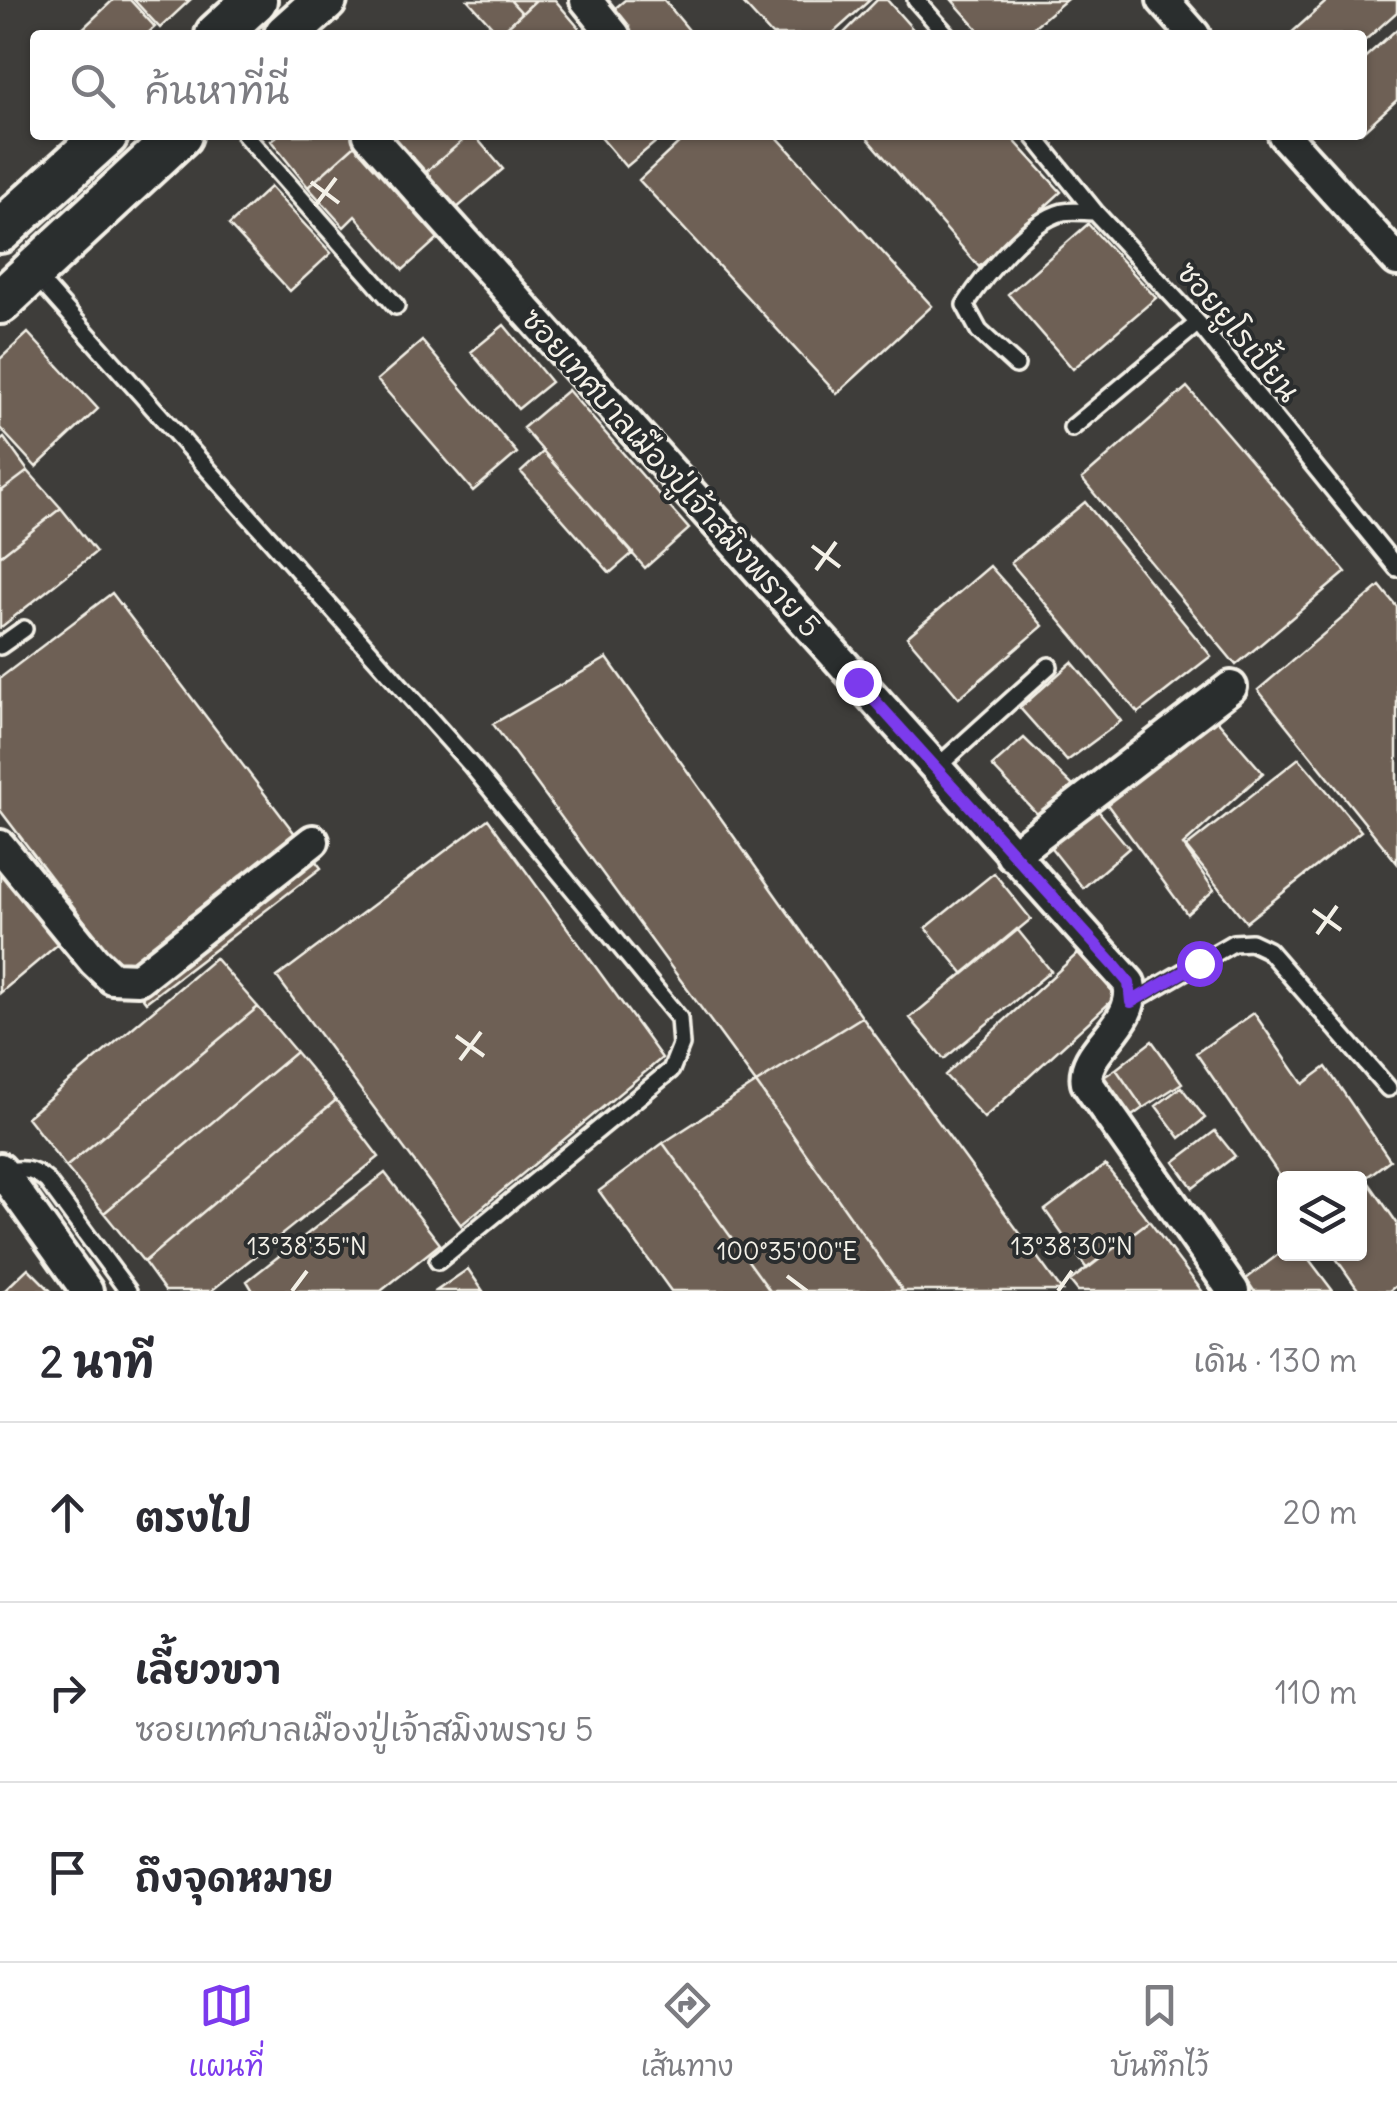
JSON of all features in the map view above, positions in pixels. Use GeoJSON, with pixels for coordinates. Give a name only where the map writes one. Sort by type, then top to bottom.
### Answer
{"type":"FeatureCollection","features":[{"type":"Feature","properties":{"kind":"main road"},"geometry":{"type":"LineString","coordinates":[[222,30],[253,1]]}},
{"type":"Feature","properties":{"kind":"main road"},"geometry":{"type":"LineString","coordinates":[[4,220],[100,140]]}},
{"type":"Feature","properties":{"kind":"main road"},"geometry":{"type":"LineString","coordinates":[[0,302],[175,140]]}},
{"type":"Feature","properties":{"kind":"street"},"geometry":{"type":"LineString","coordinates":[[586,0],[610,30]]}},
{"type":"Feature","properties":{"kind":"street"},"geometry":{"type":"LineString","coordinates":[[1163,0],[1190,30]]}},
{"type":"Feature","properties":{"kind":"street","name":"ซอยเทศบาลเมืองปู่เจ้าสมิงพราย 5"},"geometry":{"type":"LineString","coordinates":[[373,140],[1129,983],[1131,1002]]}},
{"type":"Feature","properties":{"kind":"street"},"geometry":{"type":"LineString","coordinates":[[1289,140],[1397,260]]}},
{"type":"Feature","properties":{"kind":"street"},"geometry":{"type":"LineString","coordinates":[[1012,856],[1231,687]]}},
{"type":"Feature","properties":{"kind":"street"},"geometry":{"type":"LineString","coordinates":[[0,846],[94,962],[112,978],[138,979],[314,841]]}},
{"type":"Feature","properties":{"kind":"street"},"geometry":{"type":"LineString","coordinates":[[1131,1002],[1088,1066],[1087,1083],[1232,1291]]}},
{"type":"Feature","properties":{"kind":"street"},"geometry":{"type":"LineString","coordinates":[[1,1171],[88,1291]]}},
{"type":"Feature","properties":{"kind":"lane"},"geometry":{"type":"LineString","coordinates":[[916,0],[943,30]]}},
{"type":"Feature","properties":{"kind":"lane"},"geometry":{"type":"LineString","coordinates":[[249,140],[396,306]]}},
{"type":"Feature","properties":{"kind":"lane","name":"ซอยยูโรเปี้ยน"},"geometry":{"type":"LineString","coordinates":[[1038,140],[1095,212],[1198,322],[1397,568]]}},
{"type":"Feature","properties":{"kind":"lane"},"geometry":{"type":"LineString","coordinates":[[1016,366],[979,331],[965,305],[980,282],[1031,230],[1062,212],[1095,212]]}},
{"type":"Feature","properties":{"kind":"lane"},"geometry":{"type":"LineString","coordinates":[[32,272],[471,765],[678,1018],[681,1045],[671,1070],[438,1261]]}},
{"type":"Feature","properties":{"kind":"lane"},"geometry":{"type":"LineString","coordinates":[[1072,428],[1198,322]]}},
{"type":"Feature","properties":{"kind":"lane"},"geometry":{"type":"LineString","coordinates":[[0,646],[24,629]]}},
{"type":"Feature","properties":{"kind":"lane"},"geometry":{"type":"LineString","coordinates":[[935,768],[1049,666]]}},
{"type":"Feature","properties":{"kind":"lane"},"geometry":{"type":"LineString","coordinates":[[1131,1002],[1233,944],[1251,942],[1268,950],[1388,1088]]}},
{"type":"Feature","properties":{"kind":"lane"},"geometry":{"type":"LineString","coordinates":[[1,1171],[22,1168],[47,1181],[128,1291]]}},
{"type":"Feature","properties":{"kind":"building"},"geometry":{"type":"Polygon","coordinates":[[[113,0],[130,0],[155,27],[152,30],[81,30],[113,0]]]}},
{"type":"Feature","properties":{"kind":"building"},"geometry":{"type":"Polygon","coordinates":[[[134,0],[190,0],[160,28],[134,0]]]}},
{"type":"Feature","properties":{"kind":"building"},"geometry":{"type":"Polygon","coordinates":[[[468,0],[510,0],[522,13],[503,30],[495,30],[468,0]]]}},
{"type":"Feature","properties":{"kind":"building"},"geometry":{"type":"Polygon","coordinates":[[[510,0],[536,0],[522,13],[510,0]]]}},
{"type":"Feature","properties":{"kind":"building"},"geometry":{"type":"Polygon","coordinates":[[[536,0],[555,0],[581,30],[510,30],[507,27],[536,0]]]}},
{"type":"Feature","properties":{"kind":"building"},"geometry":{"type":"Polygon","coordinates":[[[625,0],[664,0],[689,30],[619,30],[607,15],[625,0]]]}},
{"type":"Feature","properties":{"kind":"building"},"geometry":{"type":"Polygon","coordinates":[[[740,0],[870,0],[837,30],[767,30],[740,0]]]}},
{"type":"Feature","properties":{"kind":"building"},"geometry":{"type":"Polygon","coordinates":[[[877,0],[887,0],[914,30],[847,30],[877,0]]]}},
{"type":"Feature","properties":{"kind":"building"},"geometry":{"type":"Polygon","coordinates":[[[952,0],[1066,0],[1030,30],[979,30],[952,0]]]}},
{"type":"Feature","properties":{"kind":"building"},"geometry":{"type":"Polygon","coordinates":[[[1328,0],[1397,0],[1397,12],[1367,39],[1367,30],[1295,30],[1328,0]]]}},
{"type":"Feature","properties":{"kind":"building"},"geometry":{"type":"Polygon","coordinates":[[[1397,29],[1397,100],[1367,127],[1367,56],[1397,29]]]}},
{"type":"Feature","properties":{"kind":"building"},"geometry":{"type":"Polygon","coordinates":[[[272,140],[361,140],[308,187],[272,140]]]}},
{"type":"Feature","properties":{"kind":"building"},"geometry":{"type":"Polygon","coordinates":[[[363,140],[445,232],[403,270],[355,216],[344,227],[308,187],[363,140]]]}},
{"type":"Feature","properties":{"kind":"building"},"geometry":{"type":"Polygon","coordinates":[[[397,140],[463,140],[425,173],[397,140]]]}},
{"type":"Feature","properties":{"kind":"building"},"geometry":{"type":"Polygon","coordinates":[[[463,140],[478,140],[503,169],[456,209],[425,173],[463,140]]]}},
{"type":"Feature","properties":{"kind":"building"},"geometry":{"type":"Polygon","coordinates":[[[603,140],[658,140],[626,167],[603,140]]]}},
{"type":"Feature","properties":{"kind":"building"},"geometry":{"type":"Polygon","coordinates":[[[682,140],[780,140],[932,306],[837,394],[639,180],[682,140]]]}},
{"type":"Feature","properties":{"kind":"building"},"geometry":{"type":"Polygon","coordinates":[[[869,140],[1014,140],[1061,192],[979,267],[869,140]]]}},
{"type":"Feature","properties":{"kind":"building"},"geometry":{"type":"Polygon","coordinates":[[[270,187],[331,253],[290,291],[229,225],[270,187]]]}},
{"type":"Feature","properties":{"kind":"building"},"geometry":{"type":"Polygon","coordinates":[[[1088,224],[1156,298],[1073,369],[1008,294],[1088,224]]]}},
{"type":"Feature","properties":{"kind":"building"},"geometry":{"type":"Polygon","coordinates":[[[504,325],[551,382],[518,409],[471,352],[504,325]]]}},
{"type":"Feature","properties":{"kind":"building"},"geometry":{"type":"Polygon","coordinates":[[[28,333],[98,409],[36,467],[0,428],[0,359],[28,333]]]}},
{"type":"Feature","properties":{"kind":"building"},"geometry":{"type":"Polygon","coordinates":[[[422,341],[517,453],[473,491],[377,380],[422,341]]]}},
{"type":"Feature","properties":{"kind":"building"},"geometry":{"type":"Polygon","coordinates":[[[1187,387],[1346,572],[1236,665],[1082,479],[1187,387]]]}},
{"type":"Feature","properties":{"kind":"building"},"geometry":{"type":"Polygon","coordinates":[[[568,390],[689,529],[645,568],[523,428],[568,390]]]}},
{"type":"Feature","properties":{"kind":"building"},"geometry":{"type":"Polygon","coordinates":[[[4,438],[28,471],[0,492],[0,441],[4,438]]]}},
{"type":"Feature","properties":{"kind":"building"},"geometry":{"type":"Polygon","coordinates":[[[543,452],[633,553],[610,573],[521,472],[543,452]]]}},
{"type":"Feature","properties":{"kind":"building"},"geometry":{"type":"Polygon","coordinates":[[[28,471],[61,508],[0,556],[0,492],[28,471]]]}},
{"type":"Feature","properties":{"kind":"building"},"geometry":{"type":"Polygon","coordinates":[[[1085,502],[1211,656],[1138,713],[1011,563],[1085,502]]]}},
{"type":"Feature","properties":{"kind":"building"},"geometry":{"type":"Polygon","coordinates":[[[61,508],[96,552],[0,628],[0,556],[61,508]]]}},
{"type":"Feature","properties":{"kind":"building"},"geometry":{"type":"Polygon","coordinates":[[[990,566],[1043,626],[959,698],[907,637],[990,566]]]}},
{"type":"Feature","properties":{"kind":"building"},"geometry":{"type":"Polygon","coordinates":[[[1380,586],[1397,607],[1397,863],[1258,690],[1380,586]]]}},
{"type":"Feature","properties":{"kind":"building"},"geometry":{"type":"Polygon","coordinates":[[[112,593],[321,868],[146,1002],[0,810],[0,678],[112,593]]]}},
{"type":"Feature","properties":{"kind":"building"},"geometry":{"type":"Polygon","coordinates":[[[607,658],[862,1017],[756,1083],[493,724],[607,658]]]}},
{"type":"Feature","properties":{"kind":"building"},"geometry":{"type":"Polygon","coordinates":[[[1072,662],[1121,721],[1067,761],[1020,708],[1072,662]]]}},
{"type":"Feature","properties":{"kind":"building"},"geometry":{"type":"Polygon","coordinates":[[[1209,711],[1263,773],[1183,845],[1214,890],[1187,914],[1101,796],[1209,711]]]}},
{"type":"Feature","properties":{"kind":"building"},"geometry":{"type":"Polygon","coordinates":[[[1024,738],[1073,786],[1040,817],[992,766],[1024,738]]]}},
{"type":"Feature","properties":{"kind":"building"},"geometry":{"type":"Polygon","coordinates":[[[1299,758],[1361,831],[1246,922],[1186,847],[1299,758]]]}},
{"type":"Feature","properties":{"kind":"building"},"geometry":{"type":"Polygon","coordinates":[[[1091,802],[1129,848],[1083,888],[1044,839],[1091,802]]]}},
{"type":"Feature","properties":{"kind":"building"},"geometry":{"type":"Polygon","coordinates":[[[488,819],[662,1058],[461,1225],[277,977],[488,819]]]}},
{"type":"Feature","properties":{"kind":"building"},"geometry":{"type":"Polygon","coordinates":[[[0,864],[63,940],[0,993],[0,864]]]}},
{"type":"Feature","properties":{"kind":"building"},"geometry":{"type":"Polygon","coordinates":[[[994,873],[1031,919],[964,974],[926,928],[994,873]]]}},
{"type":"Feature","properties":{"kind":"building"},"geometry":{"type":"Polygon","coordinates":[[[1017,929],[1051,971],[944,1059],[910,1018],[1017,929]]]}},
{"type":"Feature","properties":{"kind":"building"},"geometry":{"type":"Polygon","coordinates":[[[1078,953],[1117,996],[984,1118],[945,1075],[1078,953]]]}},
{"type":"Feature","properties":{"kind":"building"},"geometry":{"type":"Polygon","coordinates":[[[215,958],[258,1007],[66,1167],[27,1117],[215,958]]]}},
{"type":"Feature","properties":{"kind":"building"},"geometry":{"type":"Polygon","coordinates":[[[258,1007],[296,1052],[104,1213],[66,1167],[258,1007]]]}},
{"type":"Feature","properties":{"kind":"building"},"geometry":{"type":"Polygon","coordinates":[[[1254,1013],[1303,1084],[1326,1067],[1390,1160],[1367,1177],[1367,1171],[1277,1172],[1196,1053],[1254,1013]]]}},
{"type":"Feature","properties":{"kind":"building"},"geometry":{"type":"Polygon","coordinates":[[[862,1017],[1062,1291],[903,1291],[756,1083],[862,1017]]]}},
{"type":"Feature","properties":{"kind":"building"},"geometry":{"type":"Polygon","coordinates":[[[1152,1041],[1182,1083],[1143,1108],[1116,1069],[1152,1041]]]}},
{"type":"Feature","properties":{"kind":"building"},"geometry":{"type":"Polygon","coordinates":[[[296,1052],[336,1100],[144,1262],[104,1213],[296,1052]]]}},
{"type":"Feature","properties":{"kind":"building"},"geometry":{"type":"Polygon","coordinates":[[[1116,1069],[1143,1108],[1121,1124],[1093,1084],[1116,1069]]]}},
{"type":"Feature","properties":{"kind":"building"},"geometry":{"type":"Polygon","coordinates":[[[756,1083],[903,1291],[770,1291],[663,1143],[756,1083]]]}},
{"type":"Feature","properties":{"kind":"building"},"geometry":{"type":"Polygon","coordinates":[[[1181,1087],[1205,1118],[1180,1138],[1156,1106],[1181,1087]]]}},
{"type":"Feature","properties":{"kind":"building"},"geometry":{"type":"Polygon","coordinates":[[[336,1100],[379,1157],[211,1291],[165,1291],[144,1262],[336,1100]]]}},
{"type":"Feature","properties":{"kind":"building"},"geometry":{"type":"Polygon","coordinates":[[[1215,1131],[1235,1156],[1193,1188],[1174,1162],[1215,1131]]]}},
{"type":"Feature","properties":{"kind":"building"},"geometry":{"type":"Polygon","coordinates":[[[663,1143],[770,1291],[671,1291],[599,1191],[663,1143]]]}},
{"type":"Feature","properties":{"kind":"building"},"geometry":{"type":"Polygon","coordinates":[[[1105,1165],[1149,1221],[1087,1269],[1045,1210],[1105,1165]]]}},
{"type":"Feature","properties":{"kind":"building"},"geometry":{"type":"Polygon","coordinates":[[[385,1173],[440,1244],[381,1291],[253,1291],[247,1281],[385,1173]]]}},
{"type":"Feature","properties":{"kind":"building"},"geometry":{"type":"Polygon","coordinates":[[[1367,1185],[1397,1223],[1397,1285],[1389,1291],[1359,1291],[1338,1261],[1367,1261],[1367,1185]]]}},
{"type":"Feature","properties":{"kind":"building"},"geometry":{"type":"Polygon","coordinates":[[[1149,1221],[1202,1291],[1078,1291],[1070,1281],[1149,1221]]]}},
{"type":"Feature","properties":{"kind":"building"},"geometry":{"type":"Polygon","coordinates":[[[1277,1255],[1277,1261],[1310,1261],[1333,1291],[1254,1291],[1246,1279],[1277,1255]]]}},
{"type":"Feature","properties":{"kind":"building"},"geometry":{"type":"Polygon","coordinates":[[[28,1268],[51,1291],[4,1291],[28,1268]]]}},
{"type":"Feature","properties":{"kind":"building"},"geometry":{"type":"Polygon","coordinates":[[[468,1269],[483,1291],[436,1291],[468,1269]]]}},
{"type":"Feature","properties":{"kind":"route"},"geometry":{"type":"LineString","coordinates":[[858,682],[1114,965],[1129,983],[1131,1002],[1199,963]]}}]}
